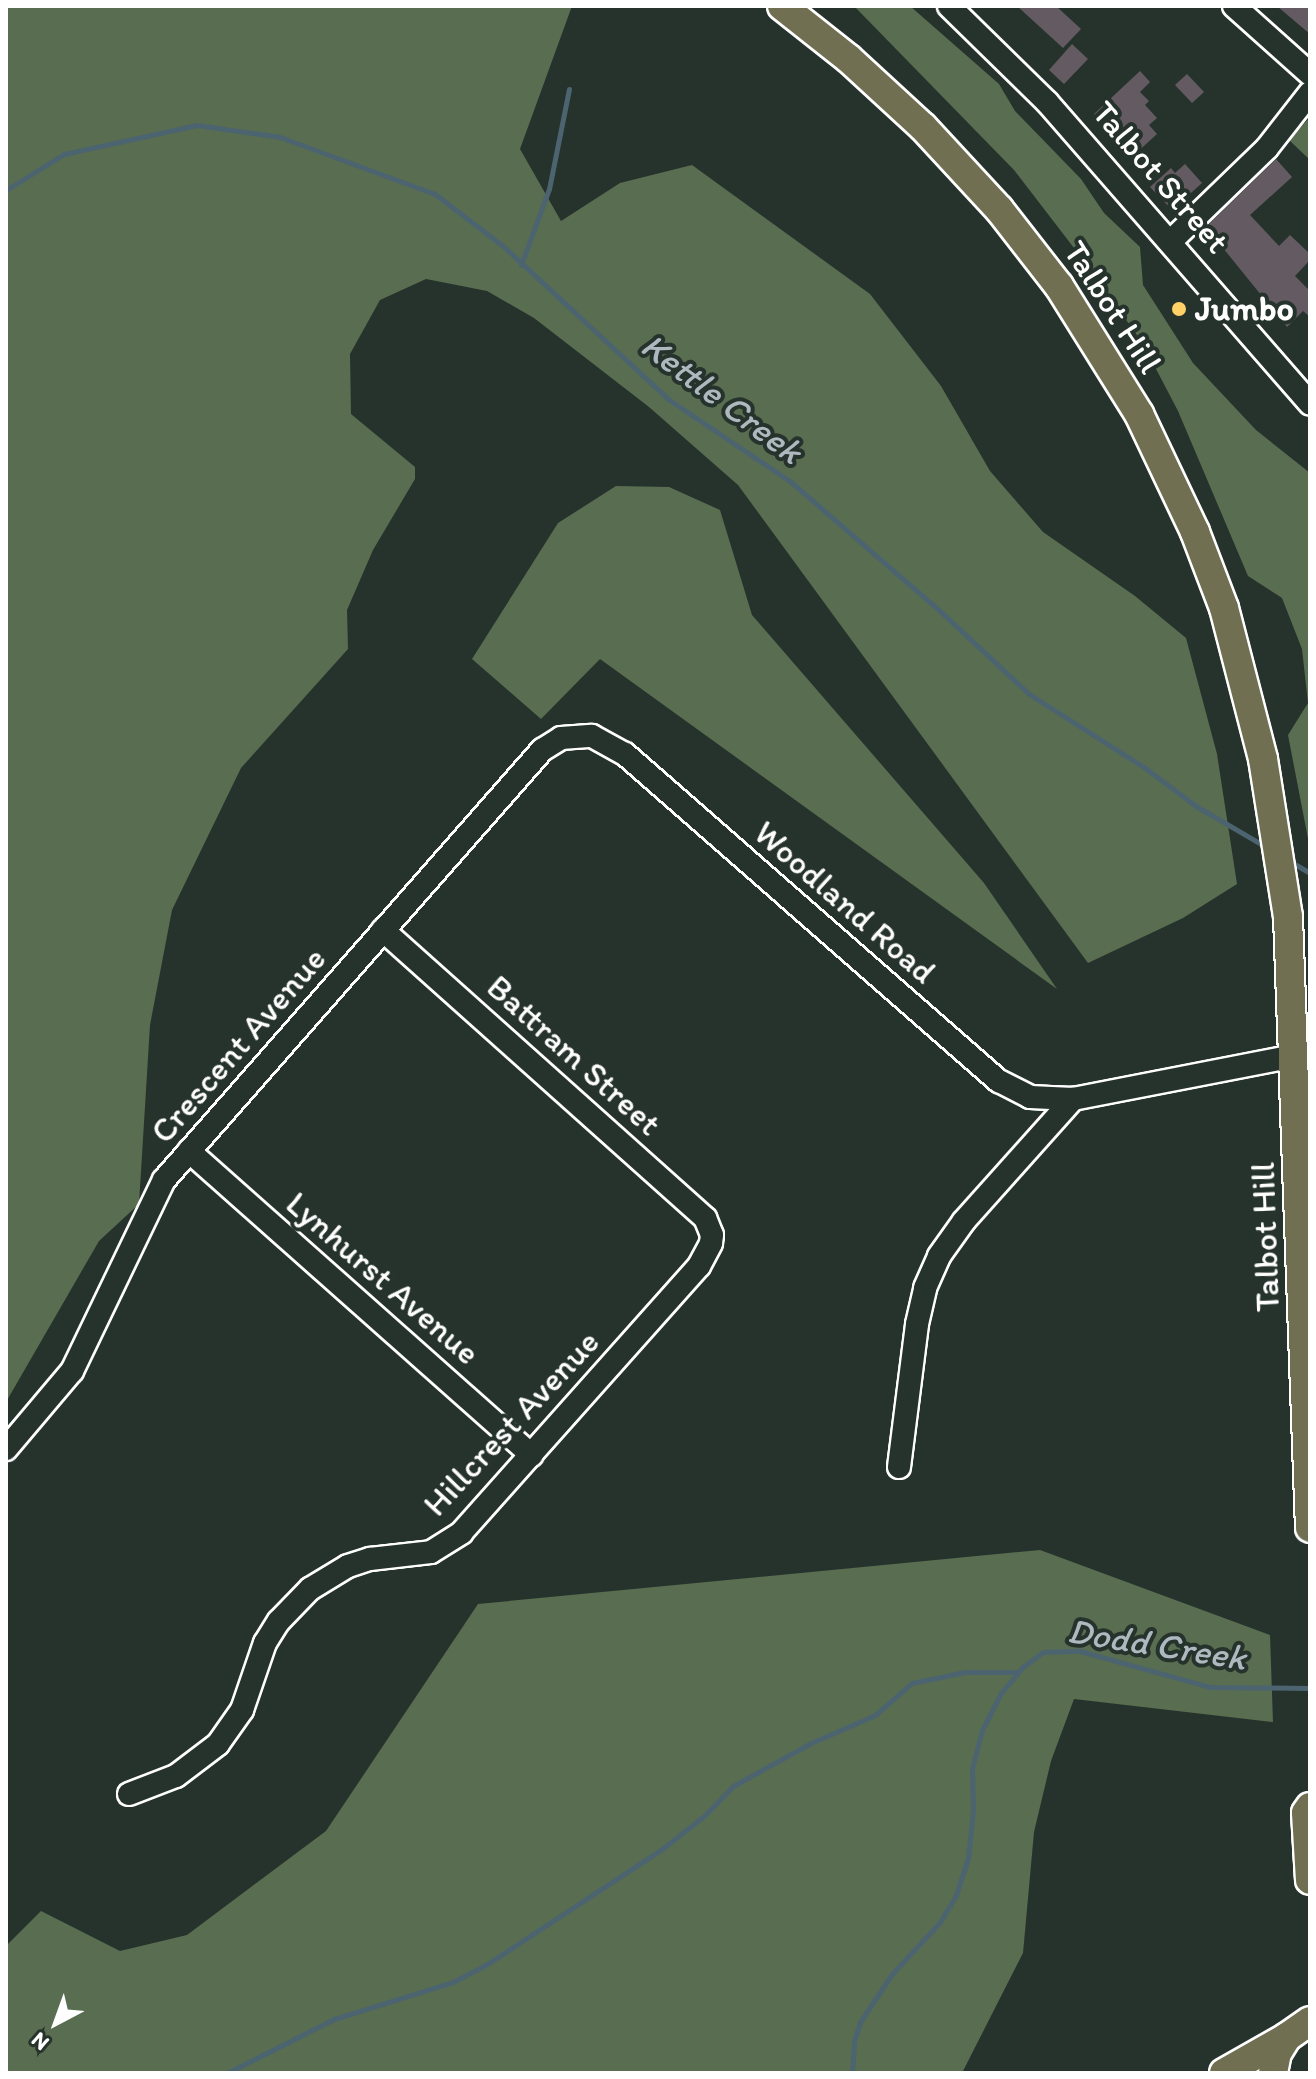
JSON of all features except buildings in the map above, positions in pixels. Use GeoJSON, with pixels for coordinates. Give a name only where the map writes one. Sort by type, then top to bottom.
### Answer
{"type":"FeatureCollection","features":[{"type":"Feature","properties":{"kind":"main road","name":"Talbot Hill"},"geometry":{"type":"LineString","coordinates":[[782,6],[887,93],[956,162],[1030,247],[1092,335],[1139,414],[1195,532],[1224,608],[1257,730],[1275,824],[1289,945],[1310,1528]]}},
{"type":"Feature","properties":{"kind":"main road"},"geometry":{"type":"LineString","coordinates":[[1310,1807],[1306,1813],[1310,1880]]}},
{"type":"Feature","properties":{"kind":"main road"},"geometry":{"type":"LineString","coordinates":[[1224,2073],[1302,2022]]}},
{"type":"Feature","properties":{"kind":"main road"},"geometry":{"type":"LineString","coordinates":[[1273,2073],[1277,2053],[1302,2022]]}},
{"type":"Feature","properties":{"kind":"street","name":"Talbot Street"},"geometry":{"type":"LineString","coordinates":[[949,6],[1018,70],[1310,404]]}},
{"type":"Feature","properties":{"kind":"street"},"geometry":{"type":"LineString","coordinates":[[1234,6],[1310,74]]}},
{"type":"Feature","properties":{"kind":"street"},"geometry":{"type":"LineString","coordinates":[[1170,242],[1267,148],[1310,93]]}},
{"type":"Feature","properties":{"kind":"street","name":"Crescent Avenue"},"geometry":{"type":"LineString","coordinates":[[6,1449],[72,1371],[158,1191],[189,1151],[542,750],[561,738],[580,734]]}},
{"type":"Feature","properties":{"kind":"street","name":"Woodland Road"},"geometry":{"type":"LineString","coordinates":[[580,734],[604,740],[625,754],[999,1081],[1030,1097],[1073,1099],[1295,1056]]}},
{"type":"Feature","properties":{"kind":"street","name":"Battram Street"},"geometry":{"type":"LineString","coordinates":[[383,930],[699,1212],[712,1235]]}},
{"type":"Feature","properties":{"kind":"street"},"geometry":{"type":"LineString","coordinates":[[899,1467],[917,1324],[925,1288],[939,1256],[964,1221],[1073,1099]]}},
{"type":"Feature","properties":{"kind":"street","name":"Lynhurst Avenue"},"geometry":{"type":"LineString","coordinates":[[189,1151],[532,1455]]}},
{"type":"Feature","properties":{"kind":"street","name":"Hillcrest Avenue"},"geometry":{"type":"LineString","coordinates":[[129,1794],[187,1769],[218,1744],[242,1710],[265,1643],[279,1621],[310,1589],[359,1562],[419,1555],[441,1547],[461,1533],[699,1266],[712,1235]]}},
{"type":"Feature","properties":{"kind":"green space"},"geometry":{"type":"Polygon","coordinates":[[[6,6],[572,6],[520,149],[561,221],[620,183],[692,165],[870,294],[941,386],[990,471],[1043,532],[1135,596],[1186,638],[1217,754],[1237,884],[1183,918],[1088,963],[738,485],[649,407],[534,318],[487,291],[426,279],[380,300],[350,354],[351,414],[415,467],[415,479],[373,550],[347,610],[348,649],[241,768],[172,910],[150,1025],[139,1204],[99,1241],[6,1402],[6,6]]]}},
{"type":"Feature","properties":{"kind":"green space"},"geometry":{"type":"Polygon","coordinates":[[[854,6],[910,6],[999,84],[1015,111],[1081,179],[1104,213],[1140,247],[1143,285],[1193,363],[1256,430],[1310,473],[1310,849],[1288,735],[1308,703],[1302,649],[1282,598],[1248,576],[1178,411],[1143,344],[1094,274],[1014,170],[854,6]]]}},
{"type":"Feature","properties":{"kind":"green space"},"geometry":{"type":"Polygon","coordinates":[[[1310,117],[1310,160],[1289,140],[1310,117]]]}},
{"type":"Feature","properties":{"kind":"green space"},"geometry":{"type":"Polygon","coordinates":[[[616,486],[669,487],[720,510],[752,615],[984,883],[1057,989],[600,659],[541,719],[472,659],[558,523],[616,486]]]}},
{"type":"Feature","properties":{"kind":"green space"},"geometry":{"type":"Polygon","coordinates":[[[1040,1550],[1270,1635],[1273,1722],[1074,1699],[1051,1761],[1034,1832],[1023,1953],[962,2073],[6,2073],[6,1946],[41,1911],[120,1951],[187,1935],[326,1831],[478,1604],[1040,1550]]]}},
{"type":"Feature","properties":{"kind":"waterway"},"geometry":{"type":"LineString","coordinates":[[521,265],[549,189],[569,89]]}},
{"type":"Feature","properties":{"kind":"waterway","name":"Kettle Creek"},"geometry":{"type":"LineString","coordinates":[[6,190],[64,154],[197,125],[280,137],[435,194],[503,246],[668,399],[791,482],[940,611],[1029,694],[1145,768],[1196,806],[1268,848]]}},
{"type":"Feature","properties":{"kind":"waterway","name":"Kettle Creek"},"geometry":{"type":"LineString","coordinates":[[1291,862],[1310,873]]}},
{"type":"Feature","properties":{"kind":"waterway","name":"Dodd Creek"},"geometry":{"type":"LineString","coordinates":[[852,2073],[854,2041],[860,2022],[892,1974],[940,1922],[956,1895],[968,1859],[973,1810],[972,1769],[982,1730],[1001,1693],[1024,1666],[1043,1652],[1080,1651],[1210,1687],[1310,1688]]}},
{"type":"Feature","properties":{"kind":"waterway"},"geometry":{"type":"LineString","coordinates":[[227,2073],[334,2019],[453,1982],[489,1963],[662,1849],[705,1815],[733,1786],[811,1743],[875,1715],[912,1683],[965,1672],[1019,1672]]}},
{"type":"Feature","properties":{"kind":"place","name":"Jumbo"},"geometry":{"type":"Point","coordinates":[1179,309]}}]}
